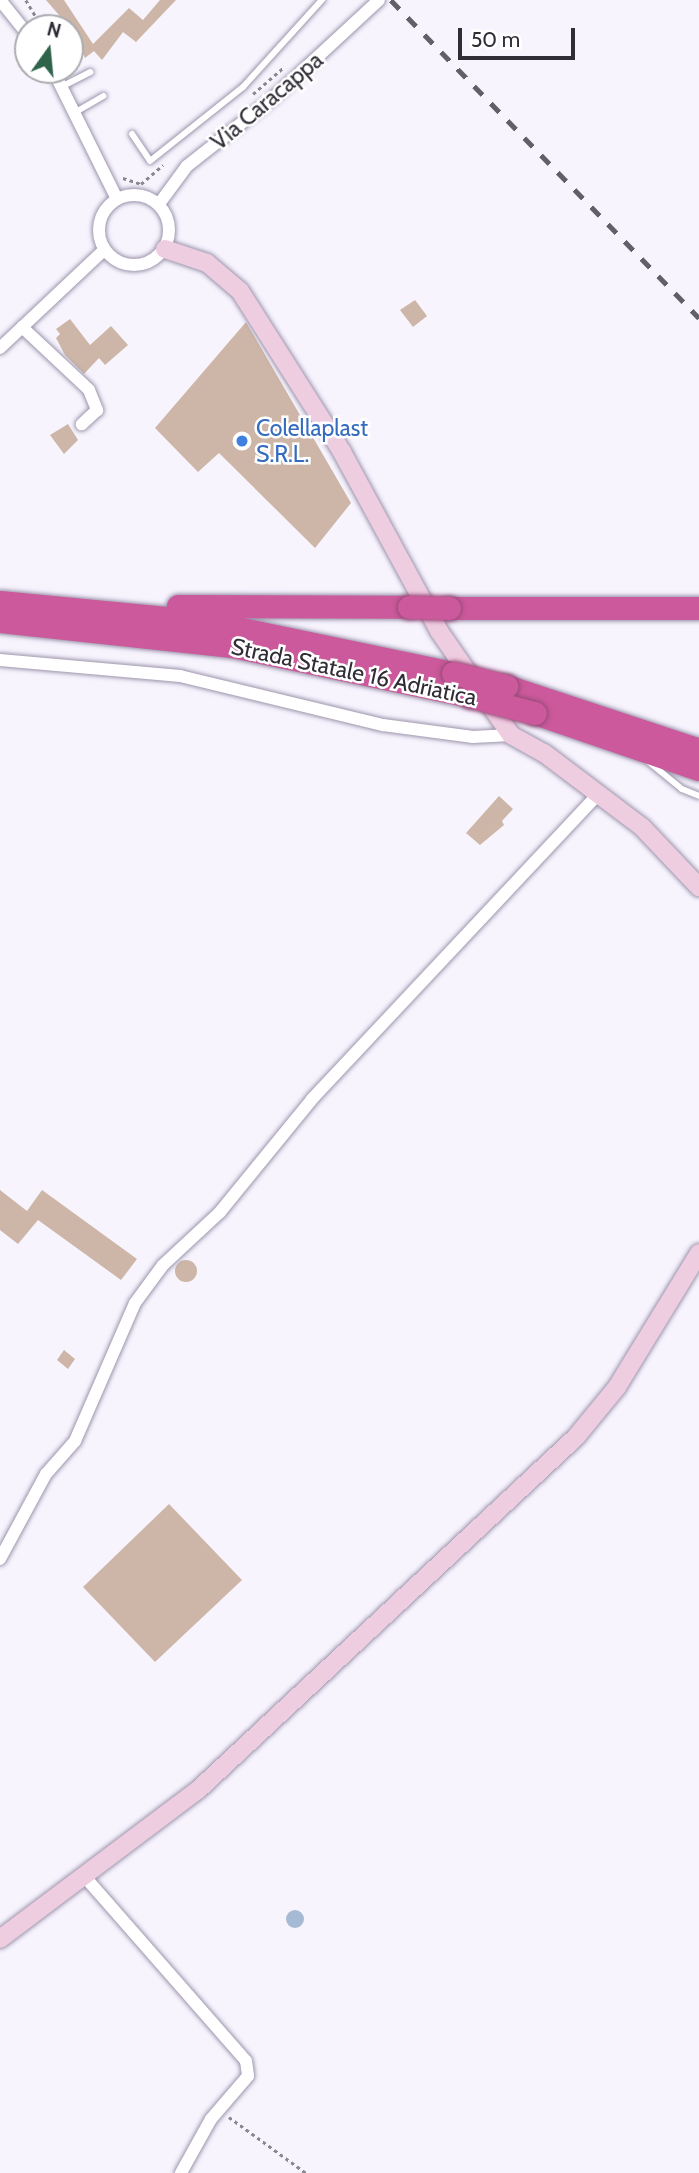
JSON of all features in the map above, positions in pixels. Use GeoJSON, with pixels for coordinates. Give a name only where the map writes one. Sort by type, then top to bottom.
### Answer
{"type":"FeatureCollection","features":[{"type":"Feature","properties":{"kind":"highway"},"geometry":{"type":"LineString","coordinates":[[68,607],[411,598],[449,608],[699,608]]}},
{"type":"Feature","properties":{"kind":"highway","name":"Strada Statale 16 Adriatica"},"geometry":{"type":"LineString","coordinates":[[0,603],[68,607],[278,634],[506,686],[699,750]]}},
{"type":"Feature","properties":{"kind":"highway","name":"Strada Statale 16 Adriatica"},"geometry":{"type":"LineString","coordinates":[[0,621],[232,646],[470,696],[535,713],[699,769]]}},
{"type":"Feature","properties":{"kind":"street","name":"Via Caracappa"},"geometry":{"type":"LineString","coordinates":[[159,204],[187,166],[271,100],[379,0]]}},
{"type":"Feature","properties":{"kind":"street"},"geometry":{"type":"LineString","coordinates":[[3,1],[14,16]]}},
{"type":"Feature","properties":{"kind":"street"},"geometry":{"type":"LineString","coordinates":[[60,84],[117,199]]}},
{"type":"Feature","properties":{"kind":"street"},"geometry":{"type":"LineString","coordinates":[[139,195],[159,204],[170,225],[165,249],[157,258],[135,265],[123,264],[105,249],[100,239],[102,216],[117,199],[139,195]]}},
{"type":"Feature","properties":{"kind":"street"},"geometry":{"type":"LineString","coordinates":[[0,348],[105,249]]}},
{"type":"Feature","properties":{"kind":"street"},"geometry":{"type":"LineString","coordinates":[[165,249],[207,263],[240,291],[342,452],[411,598],[511,735],[599,793],[642,827],[699,887]]}},
{"type":"Feature","properties":{"kind":"street"},"geometry":{"type":"LineString","coordinates":[[22,327],[89,390],[97,410],[82,424]]}},
{"type":"Feature","properties":{"kind":"street"},"geometry":{"type":"LineString","coordinates":[[0,660],[180,676],[383,725],[473,737],[511,735]]}},
{"type":"Feature","properties":{"kind":"street"},"geometry":{"type":"LineString","coordinates":[[0,1559],[46,1474],[75,1441],[135,1303],[163,1265],[220,1212],[312,1099],[599,793]]}},
{"type":"Feature","properties":{"kind":"street"},"geometry":{"type":"LineString","coordinates":[[0,1939],[198,1790],[576,1437],[617,1387],[699,1253]]}},
{"type":"Feature","properties":{"kind":"street"},"geometry":{"type":"LineString","coordinates":[[85,1877],[246,2061],[248,2076],[218,2109],[181,2173]]}},
{"type":"Feature","properties":{"kind":"lane"},"geometry":{"type":"LineString","coordinates":[[131,134],[150,161],[243,87],[322,0]]}},
{"type":"Feature","properties":{"kind":"lane"},"geometry":{"type":"LineString","coordinates":[[61,87],[89,72]]}},
{"type":"Feature","properties":{"kind":"lane"},"geometry":{"type":"LineString","coordinates":[[74,113],[104,96]]}},
{"type":"Feature","properties":{"kind":"lane"},"geometry":{"type":"LineString","coordinates":[[631,744],[657,772],[699,796]]}},
{"type":"Feature","properties":{"kind":"path"},"geometry":{"type":"LineString","coordinates":[[218,2109],[306,2173]]}},
{"type":"Feature","properties":{"kind":"water"},"geometry":{"type":"Polygon","coordinates":[[[295,1910],[301,1913],[304,1919],[301,1925],[295,1928],[289,1925],[286,1919],[289,1913],[295,1910]]]}},
{"type":"Feature","properties":{"kind":"building"},"geometry":{"type":"Polygon","coordinates":[[[46,0],[64,0],[73,14],[58,14],[46,0]]]}},
{"type":"Feature","properties":{"kind":"building"},"geometry":{"type":"Polygon","coordinates":[[[160,0],[176,0],[136,42],[123,32],[102,60],[94,51],[85,58],[84,30],[93,44],[129,8],[143,20],[160,0]]]}},
{"type":"Feature","properties":{"kind":"building"},"geometry":{"type":"Polygon","coordinates":[[[415,300],[427,316],[413,327],[400,310],[415,300]]]}},
{"type":"Feature","properties":{"kind":"building"},"geometry":{"type":"Polygon","coordinates":[[[70,319],[90,345],[111,326],[128,345],[105,365],[99,358],[84,374],[65,355],[56,338],[60,334],[56,329],[70,319]]]}},
{"type":"Feature","properties":{"kind":"building","name":"Colellaplast S.R.L."},"geometry":{"type":"Polygon","coordinates":[[[246,322],[351,503],[315,548],[219,453],[198,472],[155,428],[246,322]]]}},
{"type":"Feature","properties":{"kind":"building"},"geometry":{"type":"Polygon","coordinates":[[[68,424],[78,440],[64,454],[50,435],[68,424]]]}},
{"type":"Feature","properties":{"kind":"building"},"geometry":{"type":"Polygon","coordinates":[[[499,796],[513,809],[502,821],[504,825],[480,845],[466,833],[499,796]]]}},
{"type":"Feature","properties":{"kind":"building"},"geometry":{"type":"Polygon","coordinates":[[[0,1190],[27,1211],[42,1190],[137,1259],[121,1280],[38,1220],[18,1244],[0,1230],[0,1190]]]}},
{"type":"Feature","properties":{"kind":"building"},"geometry":{"type":"Polygon","coordinates":[[[182,1260],[190,1260],[197,1267],[197,1275],[190,1282],[182,1282],[175,1275],[175,1267],[182,1260]]]}},
{"type":"Feature","properties":{"kind":"building"},"geometry":{"type":"Polygon","coordinates":[[[64,1350],[75,1359],[68,1369],[57,1360],[64,1350]]]}},
{"type":"Feature","properties":{"kind":"building"},"geometry":{"type":"Polygon","coordinates":[[[169,1504],[242,1580],[155,1662],[83,1587],[169,1504]]]}},
{"type":"Feature","properties":{"kind":"railway"},"geometry":{"type":"LineString","coordinates":[[391,0],[699,318]]}},
{"type":"Feature","properties":{"kind":"place","name":"Colellaplast S.R.L."},"geometry":{"type":"Point","coordinates":[242,441]}}]}
